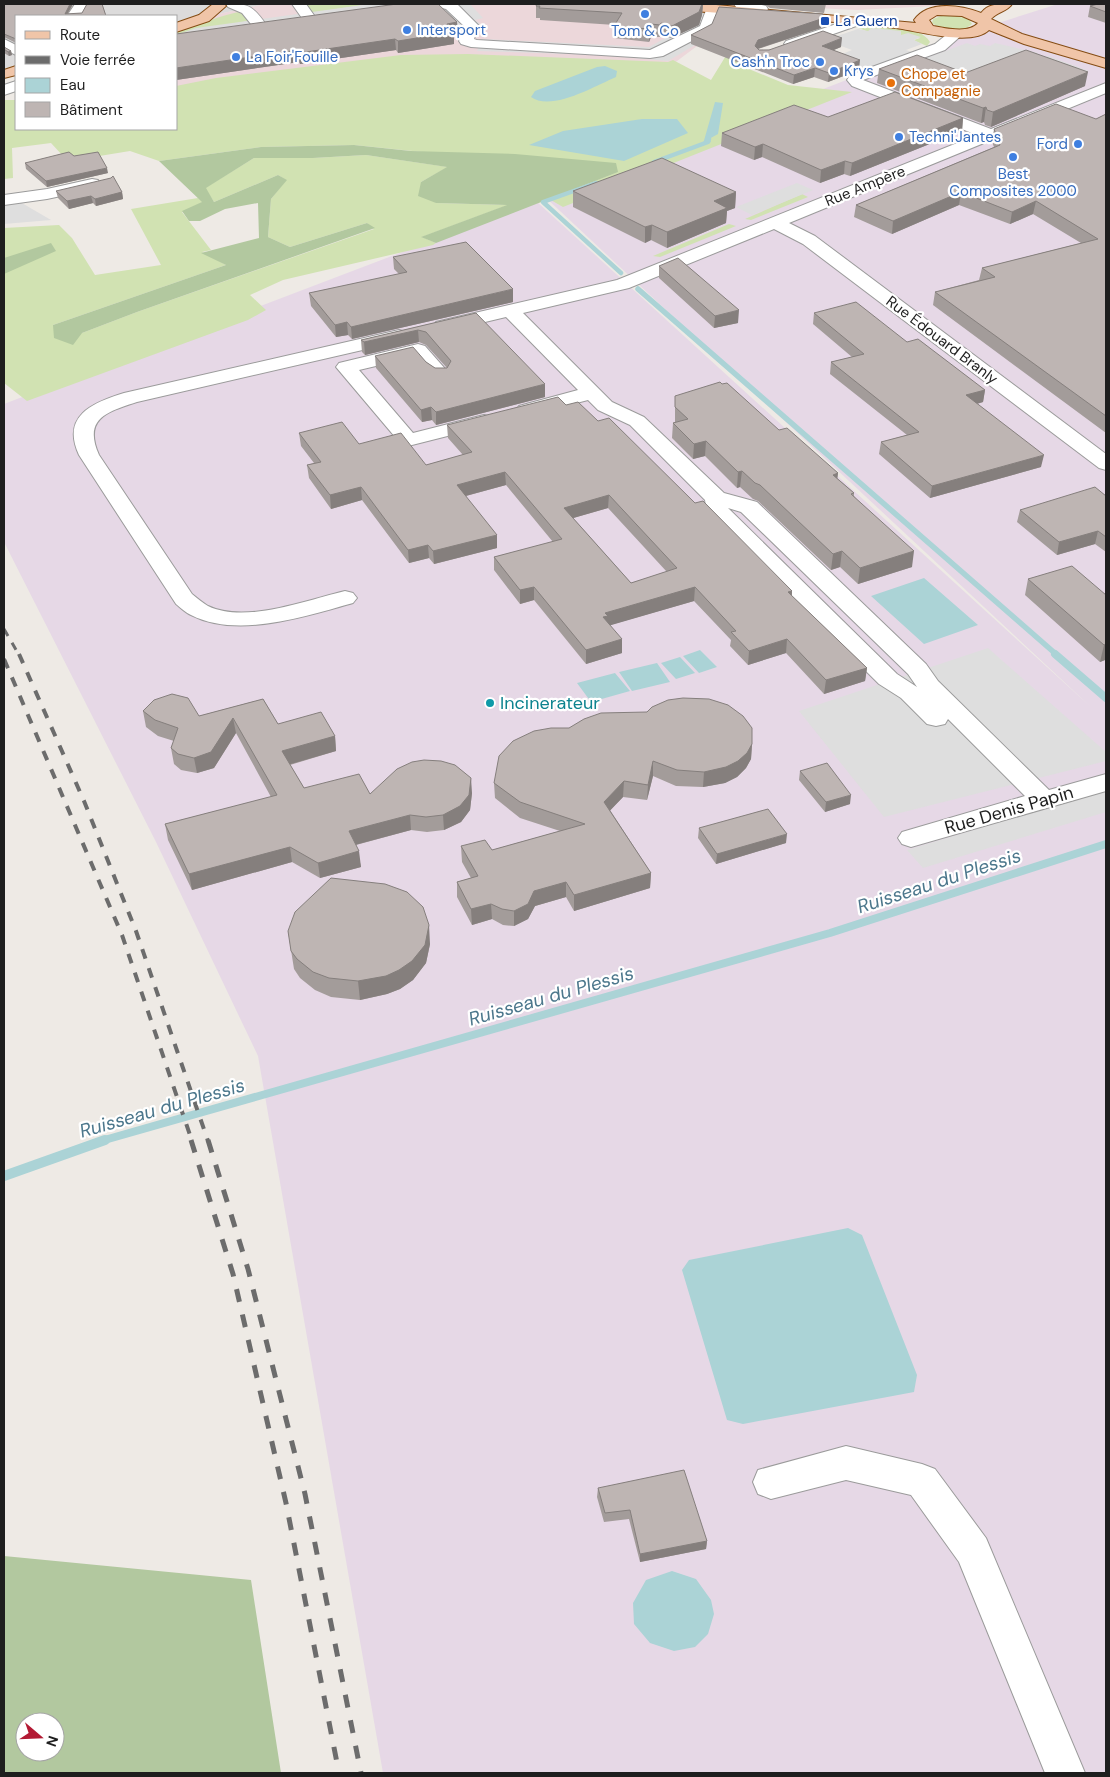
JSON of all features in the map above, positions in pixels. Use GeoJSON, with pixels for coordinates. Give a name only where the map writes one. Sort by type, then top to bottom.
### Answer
{"type":"FeatureCollection","features":[{"type":"Feature","properties":{"kind":"main road"},"geometry":{"type":"LineString","coordinates":[[178,27],[204,18],[208,4]]}},
{"type":"Feature","properties":{"kind":"main road"},"geometry":{"type":"LineString","coordinates":[[178,23],[190,19],[208,4],[234,4]]}},
{"type":"Feature","properties":{"kind":"main road"},"geometry":{"type":"LineString","coordinates":[[657,4],[723,6],[995,37],[1074,54]]}},
{"type":"Feature","properties":{"kind":"main road"},"geometry":{"type":"LineString","coordinates":[[762,9],[875,16],[930,13],[990,4]]}},
{"type":"Feature","properties":{"kind":"main road"},"geometry":{"type":"LineString","coordinates":[[960,34],[982,29],[990,11],[1005,4]]}},
{"type":"Feature","properties":{"kind":"main road"},"geometry":{"type":"LineString","coordinates":[[949,11],[973,15],[1016,37],[1106,64]]}},
{"type":"Feature","properties":{"kind":"main road"},"geometry":{"type":"LineString","coordinates":[[930,13],[920,20],[921,23],[931,30]]}},
{"type":"Feature","properties":{"kind":"street"},"geometry":{"type":"LineString","coordinates":[[75,15],[82,4]]}},
{"type":"Feature","properties":{"kind":"street"},"geometry":{"type":"LineString","coordinates":[[234,4],[247,10],[260,26]]}},
{"type":"Feature","properties":{"kind":"street"},"geometry":{"type":"LineString","coordinates":[[292,21],[314,18],[299,4]]}},
{"type":"Feature","properties":{"kind":"street"},"geometry":{"type":"LineString","coordinates":[[443,4],[450,5],[472,26],[466,40],[476,44],[650,54],[658,53],[706,28],[723,6],[762,9]]}},
{"type":"Feature","properties":{"kind":"street"},"geometry":{"type":"LineString","coordinates":[[781,48],[857,21]]}},
{"type":"Feature","properties":{"kind":"street"},"geometry":{"type":"LineString","coordinates":[[242,29],[276,24]]}},
{"type":"Feature","properties":{"kind":"street"},"geometry":{"type":"LineString","coordinates":[[931,30],[943,44]]}},
{"type":"Feature","properties":{"kind":"street"},"geometry":{"type":"LineString","coordinates":[[960,34],[914,59],[875,69],[855,80],[857,83],[992,134]]}},
{"type":"Feature","properties":{"kind":"street"},"geometry":{"type":"LineString","coordinates":[[178,38],[195,35]]}},
{"type":"Feature","properties":{"kind":"street"},"geometry":{"type":"LineString","coordinates":[[4,43],[15,49]]}},
{"type":"Feature","properties":{"kind":"street","name":"Rue Ampère"},"geometry":{"type":"LineString","coordinates":[[344,598],[293,612],[264,617],[224,617],[206,614],[192,608],[184,599],[83,446],[81,436],[90,418],[100,409],[131,397],[623,284],[1106,88]]}},
{"type":"Feature","properties":{"kind":"street"},"geometry":{"type":"LineString","coordinates":[[4,200],[46,194],[106,180]]}},
{"type":"Feature","properties":{"kind":"street","name":"Rue Édouard Branly"},"geometry":{"type":"LineString","coordinates":[[775,223],[808,240],[1106,464]]}},
{"type":"Feature","properties":{"kind":"street"},"geometry":{"type":"LineString","coordinates":[[510,310],[605,406],[638,421],[716,498],[718,511],[888,679],[910,693],[1035,802]]}},
{"type":"Feature","properties":{"kind":"street"},"geometry":{"type":"LineString","coordinates":[[440,375],[418,350],[346,367],[408,440],[592,393]]}},
{"type":"Feature","properties":{"kind":"street","name":"Rue Denis Papin"},"geometry":{"type":"LineString","coordinates":[[911,838],[1106,782]]}},
{"type":"Feature","properties":{"kind":"street"},"geometry":{"type":"LineString","coordinates":[[771,1482],[846,1463],[922,1481],[973,1551],[1065,1773]]}},
{"type":"Feature","properties":{"kind":"shaded area"},"geometry":{"type":"Polygon","coordinates":[[[4,4],[265,4],[178,23],[178,15],[15,15],[15,69],[4,73],[4,4]]]}},
{"type":"Feature","properties":{"kind":"shaded area"},"geometry":{"type":"Polygon","coordinates":[[[265,4],[972,4],[857,10],[752,5],[673,64],[178,93],[178,23],[265,4]]]}},
{"type":"Feature","properties":{"kind":"shaded area"},"geometry":{"type":"Polygon","coordinates":[[[370,4],[470,4],[483,18],[475,20],[480,24],[463,33],[439,6],[184,43],[179,34],[196,28],[370,4]]]}},
{"type":"Feature","properties":{"kind":"shaded area"},"geometry":{"type":"Polygon","coordinates":[[[1058,4],[1106,4],[1106,1773],[383,1773],[258,1056],[156,842],[4,542],[4,404],[536,201],[1092,708],[545,197],[970,32],[1058,4]]]}},
{"type":"Feature","properties":{"kind":"shaded area"},"geometry":{"type":"Polygon","coordinates":[[[696,12],[729,15],[724,28],[668,61],[598,55],[477,51],[482,39],[649,47],[689,25],[696,12]]]}},
{"type":"Feature","properties":{"kind":"shaded area"},"geometry":{"type":"Polygon","coordinates":[[[872,28],[901,31],[901,35],[908,33],[921,37],[914,40],[922,44],[906,50],[912,52],[861,73],[840,65],[835,57],[852,50],[825,40],[858,29],[868,31],[872,28]]]}},
{"type":"Feature","properties":{"kind":"shaded area"},"geometry":{"type":"Polygon","coordinates":[[[967,43],[975,46],[980,44],[990,46],[995,43],[1038,53],[1034,56],[1040,59],[1048,56],[1089,71],[1068,79],[960,85],[907,65],[967,43]]]}},
{"type":"Feature","properties":{"kind":"shaded area"},"geometry":{"type":"Polygon","coordinates":[[[797,183],[813,190],[752,215],[736,207],[797,183]]]}},
{"type":"Feature","properties":{"kind":"shaded area"},"geometry":{"type":"Polygon","coordinates":[[[15,199],[51,220],[4,224],[4,200],[15,199]]]}},
{"type":"Feature","properties":{"kind":"shaded area"},"geometry":{"type":"Polygon","coordinates":[[[988,648],[1106,752],[1106,761],[884,817],[799,711],[988,648]]]}},
{"type":"Feature","properties":{"kind":"shaded area"},"geometry":{"type":"Polygon","coordinates":[[[1106,790],[1106,812],[923,868],[907,850],[1106,790]]]}},
{"type":"Feature","properties":{"kind":"green space"},"geometry":{"type":"Polygon","coordinates":[[[305,4],[371,4],[309,13],[305,4]]]}},
{"type":"Feature","properties":{"kind":"green space"},"geometry":{"type":"Polygon","coordinates":[[[244,11],[253,20],[178,35],[178,32],[226,15],[244,11]]]}},
{"type":"Feature","properties":{"kind":"green space"},"geometry":{"type":"Polygon","coordinates":[[[953,15],[969,19],[972,24],[963,29],[952,30],[941,28],[932,23],[933,19],[953,15]]]}},
{"type":"Feature","properties":{"kind":"green space"},"geometry":{"type":"Polygon","coordinates":[[[859,25],[908,29],[925,36],[930,42],[927,46],[914,40],[920,38],[901,35],[901,32],[866,31],[856,27],[859,25]]]}},
{"type":"Feature","properties":{"kind":"green space"},"geometry":{"type":"Polygon","coordinates":[[[749,52],[744,67],[788,85],[852,92],[563,207],[549,199],[617,172],[354,145],[261,147],[159,161],[130,151],[81,159],[73,155],[63,156],[51,143],[12,148],[13,178],[4,179],[4,100],[15,100],[15,130],[178,130],[178,86],[216,78],[401,55],[468,54],[668,62],[673,60],[711,80],[727,54],[749,52]]]}},
{"type":"Feature","properties":{"kind":"green space"},"geometry":{"type":"Polygon","coordinates":[[[354,145],[411,151],[515,154],[616,163],[618,172],[436,243],[421,237],[507,205],[436,203],[418,196],[421,182],[447,167],[366,155],[313,158],[254,158],[206,188],[214,202],[278,175],[287,180],[271,199],[268,237],[290,247],[367,223],[375,228],[82,333],[73,345],[54,338],[53,325],[226,265],[201,253],[259,238],[258,203],[225,209],[200,221],[189,221],[182,211],[202,202],[159,161],[261,147],[354,145]]]}},
{"type":"Feature","properties":{"kind":"green space"},"geometry":{"type":"Polygon","coordinates":[[[366,155],[448,167],[421,182],[436,203],[508,205],[422,237],[436,243],[433,245],[283,280],[250,295],[266,310],[248,320],[27,401],[4,383],[4,228],[59,225],[72,238],[95,275],[161,265],[131,209],[198,198],[203,202],[182,212],[211,250],[202,252],[226,265],[53,325],[82,333],[374,229],[367,223],[290,247],[268,237],[271,199],[286,180],[278,175],[214,202],[205,188],[254,158],[313,158],[366,155]]]}},
{"type":"Feature","properties":{"kind":"green space"},"geometry":{"type":"Polygon","coordinates":[[[802,194],[808,197],[751,220],[745,219],[802,194]]]}},
{"type":"Feature","properties":{"kind":"green space"},"geometry":{"type":"Polygon","coordinates":[[[729,224],[736,226],[660,257],[653,256],[729,224]]]}},
{"type":"Feature","properties":{"kind":"green space"},"geometry":{"type":"Polygon","coordinates":[[[51,243],[56,251],[4,274],[4,258],[51,243]]]}},
{"type":"Feature","properties":{"kind":"green space"},"geometry":{"type":"Polygon","coordinates":[[[4,1556],[251,1580],[281,1773],[4,1773],[4,1556]]]}},
{"type":"Feature","properties":{"kind":"water"},"geometry":{"type":"Polygon","coordinates":[[[605,66],[617,71],[616,77],[561,100],[540,101],[531,97],[535,91],[597,67],[605,66]]]}},
{"type":"Feature","properties":{"kind":"water"},"geometry":{"type":"Polygon","coordinates":[[[715,102],[723,103],[718,134],[709,139],[711,142],[703,144],[715,102]]]}},
{"type":"Feature","properties":{"kind":"water"},"geometry":{"type":"Polygon","coordinates":[[[642,119],[677,119],[688,133],[624,161],[529,145],[563,131],[642,119]]]}},
{"type":"Feature","properties":{"kind":"water"},"geometry":{"type":"Polygon","coordinates":[[[924,578],[978,625],[924,644],[871,596],[924,578]]]}},
{"type":"Feature","properties":{"kind":"water"},"geometry":{"type":"Polygon","coordinates":[[[700,650],[717,667],[699,673],[683,656],[700,650]]]}},
{"type":"Feature","properties":{"kind":"water"},"geometry":{"type":"Polygon","coordinates":[[[680,657],[695,673],[676,679],[661,663],[680,657]]]}},
{"type":"Feature","properties":{"kind":"water"},"geometry":{"type":"Polygon","coordinates":[[[657,663],[670,682],[632,691],[619,672],[657,663]]]}},
{"type":"Feature","properties":{"kind":"water"},"geometry":{"type":"Polygon","coordinates":[[[615,673],[630,691],[591,702],[577,683],[615,673]]]}},
{"type":"Feature","properties":{"kind":"water"},"geometry":{"type":"Polygon","coordinates":[[[848,1228],[862,1235],[917,1375],[914,1392],[743,1424],[727,1420],[682,1270],[689,1260],[848,1228]]]}},
{"type":"Feature","properties":{"kind":"water"},"geometry":{"type":"Polygon","coordinates":[[[672,1571],[696,1579],[711,1600],[714,1614],[708,1634],[695,1647],[674,1651],[650,1643],[634,1624],[633,1603],[646,1580],[672,1571]]]}},
{"type":"Feature","properties":{"kind":"building"},"geometry":{"type":"Polygon","coordinates":[[[4,4],[70,4],[65,14],[82,13],[87,4],[102,4],[106,15],[15,15],[15,39],[4,34],[4,4]]]}},
{"type":"Feature","properties":{"kind":"building"},"geometry":{"type":"Polygon","coordinates":[[[397,4],[438,4],[457,22],[447,24],[454,32],[299,53],[298,50],[178,68],[178,34],[397,4]]]}},
{"type":"Feature","properties":{"kind":"building"},"geometry":{"type":"Polygon","coordinates":[[[537,4],[702,4],[699,12],[672,26],[661,23],[660,25],[651,24],[649,29],[614,26],[622,13],[539,8],[540,6],[536,6],[537,4]]]}},
{"type":"Feature","properties":{"kind":"building"},"geometry":{"type":"Polygon","coordinates":[[[1106,4],[1106,12],[1090,6],[1106,4]]]}},
{"type":"Feature","properties":{"kind":"building"},"geometry":{"type":"Polygon","coordinates":[[[719,7],[823,14],[821,19],[758,40],[755,46],[759,50],[769,50],[823,31],[842,38],[822,46],[860,60],[829,73],[815,68],[794,75],[691,35],[712,24],[719,7]]]}},
{"type":"Feature","properties":{"kind":"building"},"geometry":{"type":"Polygon","coordinates":[[[1026,50],[1088,72],[993,112],[987,110],[986,107],[983,108],[879,69],[917,55],[965,73],[1026,50]]]}},
{"type":"Feature","properties":{"kind":"building"},"geometry":{"type":"Polygon","coordinates":[[[895,92],[963,118],[852,163],[845,161],[821,170],[763,144],[755,147],[722,133],[794,105],[828,117],[895,92]]]}},
{"type":"Feature","properties":{"kind":"building"},"geometry":{"type":"Polygon","coordinates":[[[1056,104],[1096,119],[1106,114],[1106,416],[935,292],[995,277],[982,268],[1098,239],[1036,201],[1012,212],[961,192],[893,221],[856,205],[1000,145],[994,129],[1056,104]]]}},
{"type":"Feature","properties":{"kind":"building"},"geometry":{"type":"Polygon","coordinates":[[[69,152],[74,156],[98,152],[107,168],[46,181],[25,163],[69,152]]]}},
{"type":"Feature","properties":{"kind":"building"},"geometry":{"type":"Polygon","coordinates":[[[662,158],[736,192],[714,201],[727,208],[667,232],[652,225],[645,227],[573,191],[662,158]]]}},
{"type":"Feature","properties":{"kind":"building"},"geometry":{"type":"Polygon","coordinates":[[[113,176],[122,192],[95,199],[91,196],[67,201],[56,191],[111,178],[113,176]]]}},
{"type":"Feature","properties":{"kind":"building"},"geometry":{"type":"Polygon","coordinates":[[[466,242],[513,289],[351,327],[347,322],[335,325],[309,293],[407,272],[393,257],[466,242]]]}},
{"type":"Feature","properties":{"kind":"building"},"geometry":{"type":"Polygon","coordinates":[[[678,258],[739,310],[715,316],[659,266],[678,258]]]}},
{"type":"Feature","properties":{"kind":"building"},"geometry":{"type":"Polygon","coordinates":[[[856,302],[907,342],[918,339],[985,390],[966,395],[1044,455],[932,486],[881,442],[919,432],[831,362],[864,354],[814,313],[856,302]]]}},
{"type":"Feature","properties":{"kind":"building"},"geometry":{"type":"Polygon","coordinates":[[[476,313],[545,384],[436,412],[431,407],[421,410],[375,356],[413,347],[426,362],[435,368],[447,368],[451,361],[426,332],[418,330],[364,342],[361,340],[476,313]]]}},
{"type":"Feature","properties":{"kind":"building"},"geometry":{"type":"Polygon","coordinates":[[[720,382],[722,384],[727,383],[779,430],[787,428],[838,473],[833,475],[854,493],[851,494],[914,551],[860,568],[842,551],[833,554],[760,485],[742,471],[738,472],[706,441],[694,444],[673,423],[688,419],[675,407],[675,396],[720,382]]]}},
{"type":"Feature","properties":{"kind":"building"},"geometry":{"type":"Polygon","coordinates":[[[558,397],[566,405],[578,402],[598,421],[609,418],[695,503],[703,501],[792,591],[788,592],[867,668],[826,680],[787,639],[749,651],[731,632],[736,631],[695,587],[605,613],[608,616],[603,617],[622,639],[586,650],[534,587],[520,590],[494,557],[562,539],[505,472],[457,485],[497,535],[433,551],[428,545],[408,550],[361,487],[330,495],[307,465],[321,462],[299,433],[342,422],[359,444],[401,433],[426,465],[472,452],[447,425],[558,397]],[[609,495],[564,508],[631,583],[677,568],[609,495]]]}},
{"type":"Feature","properties":{"kind":"building"},"geometry":{"type":"Polygon","coordinates":[[[1095,487],[1106,496],[1106,537],[1098,531],[1059,542],[1020,510],[1095,487]]]}},
{"type":"Feature","properties":{"kind":"building"},"geometry":{"type":"Polygon","coordinates":[[[1072,566],[1106,595],[1106,644],[1104,645],[1028,579],[1072,566]]]}},
{"type":"Feature","properties":{"kind":"building"},"geometry":{"type":"Polygon","coordinates":[[[172,694],[188,698],[199,716],[263,699],[278,724],[321,712],[335,736],[282,751],[304,788],[359,774],[370,794],[397,769],[412,762],[424,760],[441,761],[455,765],[471,778],[469,795],[460,806],[443,815],[426,817],[410,815],[349,831],[359,851],[318,863],[290,847],[189,874],[165,824],[277,795],[233,718],[211,752],[194,758],[178,754],[171,748],[178,728],[155,720],[143,711],[154,700],[172,694]]]}},
{"type":"Feature","properties":{"kind":"building"},"geometry":{"type":"Polygon","coordinates":[[[683,698],[709,699],[728,705],[743,716],[752,728],[752,744],[747,753],[738,761],[726,767],[704,772],[677,770],[653,761],[648,785],[624,781],[604,802],[651,873],[574,895],[566,882],[534,891],[528,904],[514,911],[502,909],[491,904],[471,909],[457,882],[478,876],[461,846],[485,840],[492,850],[585,824],[520,802],[494,783],[499,756],[513,741],[534,731],[551,728],[569,728],[584,719],[601,713],[647,712],[652,707],[668,700],[683,698]]]}},
{"type":"Feature","properties":{"kind":"building"},"geometry":{"type":"Polygon","coordinates":[[[827,763],[851,795],[826,802],[800,771],[827,763]]]}},
{"type":"Feature","properties":{"kind":"building"},"geometry":{"type":"Polygon","coordinates":[[[768,809],[787,834],[717,854],[699,828],[768,809]]]}},
{"type":"Feature","properties":{"kind":"building"},"geometry":{"type":"Polygon","coordinates":[[[331,878],[385,884],[407,892],[423,907],[429,925],[425,945],[412,961],[386,976],[358,981],[329,978],[313,972],[297,959],[291,951],[288,931],[295,912],[331,878]]]}},
{"type":"Feature","properties":{"kind":"building"},"geometry":{"type":"Polygon","coordinates":[[[684,1470],[707,1541],[640,1554],[630,1510],[605,1513],[598,1488],[684,1470]]]}},
{"type":"Feature","properties":{"kind":"waterway"},"geometry":{"type":"LineString","coordinates":[[654,162],[708,142],[709,139]]}},
{"type":"Feature","properties":{"kind":"waterway"},"geometry":{"type":"LineString","coordinates":[[596,183],[543,202],[621,273]]}},
{"type":"Feature","properties":{"kind":"waterway"},"geometry":{"type":"LineString","coordinates":[[638,289],[1057,655]]}},
{"type":"Feature","properties":{"kind":"waterway"},"geometry":{"type":"LineString","coordinates":[[1055,654],[1106,698]]}},
{"type":"Feature","properties":{"kind":"waterway","name":"Ruisseau du Plessis"},"geometry":{"type":"LineString","coordinates":[[101,1141],[830,933],[1106,844]]}},
{"type":"Feature","properties":{"kind":"waterway","name":"Ruisseau du Plessis"},"geometry":{"type":"LineString","coordinates":[[4,1176],[105,1140]]}},
{"type":"Feature","properties":{"kind":"railway"},"geometry":{"type":"LineString","coordinates":[[4,629],[19,655]]}},
{"type":"Feature","properties":{"kind":"railway"},"geometry":{"type":"LineString","coordinates":[[19,654],[84,801],[136,931],[208,1141]]}},
{"type":"Feature","properties":{"kind":"railway"},"geometry":{"type":"LineString","coordinates":[[4,659],[122,935],[192,1141]]}},
{"type":"Feature","properties":{"kind":"railway"},"geometry":{"type":"LineString","coordinates":[[191,1140],[233,1274],[286,1503],[339,1773]]}},
{"type":"Feature","properties":{"kind":"railway"},"geometry":{"type":"LineString","coordinates":[[208,1140],[248,1269],[305,1494],[361,1773]]}},
{"type":"Feature","properties":{"kind":"place","name":"Tom & Co"},"geometry":{"type":"Point","coordinates":[645,14]}},
{"type":"Feature","properties":{"kind":"place","name":"La Guern"},"geometry":{"type":"Point","coordinates":[825,21]}},
{"type":"Feature","properties":{"kind":"place","name":"Intersport"},"geometry":{"type":"Point","coordinates":[407,30]}},
{"type":"Feature","properties":{"kind":"place","name":"La Foir'Fouille"},"geometry":{"type":"Point","coordinates":[236,57]}},
{"type":"Feature","properties":{"kind":"place","name":"Cash'n Troc"},"geometry":{"type":"Point","coordinates":[820,62]}},
{"type":"Feature","properties":{"kind":"place","name":"Krys"},"geometry":{"type":"Point","coordinates":[834,71]}},
{"type":"Feature","properties":{"kind":"place","name":"Chope et Compagnie"},"geometry":{"type":"Point","coordinates":[891,83]}},
{"type":"Feature","properties":{"kind":"place","name":"Techni'Jantes"},"geometry":{"type":"Point","coordinates":[899,137]}},
{"type":"Feature","properties":{"kind":"place","name":"Ford"},"geometry":{"type":"Point","coordinates":[1078,144]}},
{"type":"Feature","properties":{"kind":"place","name":"Best Composites 2000"},"geometry":{"type":"Point","coordinates":[1013,157]}},
{"type":"Feature","properties":{"kind":"place","name":"Incinerateur"},"geometry":{"type":"Point","coordinates":[490,703]}}]}
